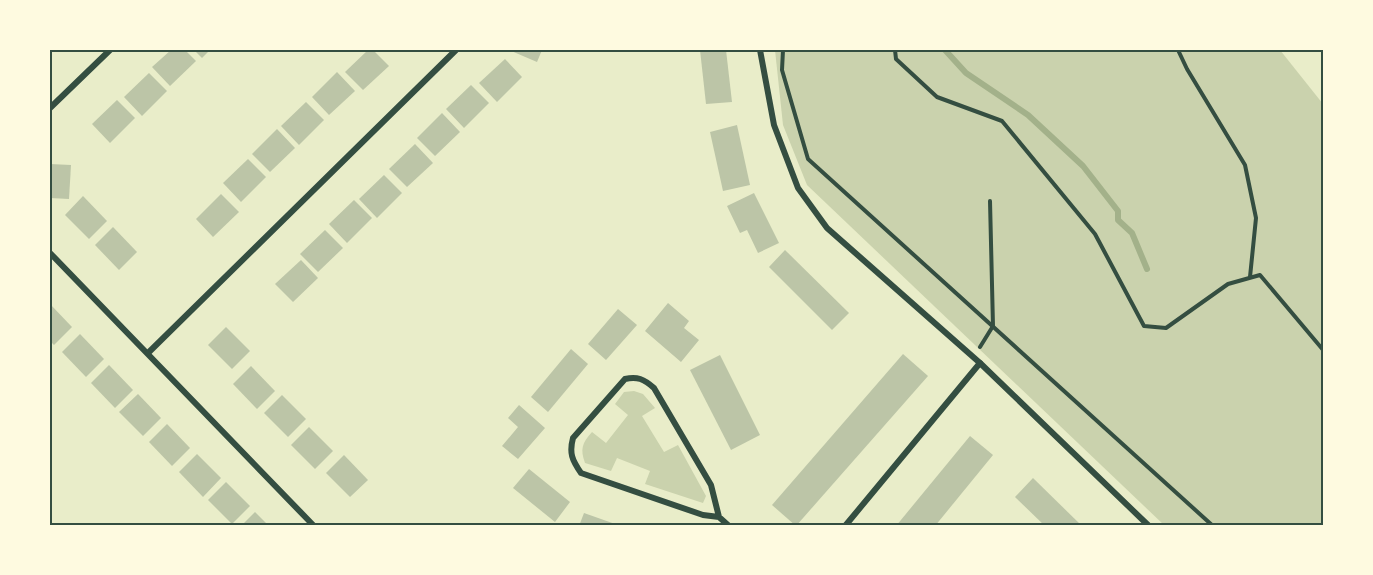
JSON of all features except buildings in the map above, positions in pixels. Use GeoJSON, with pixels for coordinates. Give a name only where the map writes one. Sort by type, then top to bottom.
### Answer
{"type":"FeatureCollection","features":[{"type":"Feature","properties":{"kind":"street"},"geometry":{"type":"LineString","coordinates":[[50,108],[110,50]]}},
{"type":"Feature","properties":{"kind":"street"},"geometry":{"type":"LineString","coordinates":[[148,353],[456,50]]}},
{"type":"Feature","properties":{"kind":"street"},"geometry":{"type":"LineString","coordinates":[[760,50],[774,125],[798,188],[827,228],[980,363],[1147,525]]}},
{"type":"Feature","properties":{"kind":"street"},"geometry":{"type":"LineString","coordinates":[[50,253],[314,525]]}},
{"type":"Feature","properties":{"kind":"street"},"geometry":{"type":"LineString","coordinates":[[845,525],[980,363]]}},
{"type":"Feature","properties":{"kind":"street"},"geometry":{"type":"LineString","coordinates":[[719,517],[711,485],[654,388],[645,380],[635,377],[625,379],[573,438],[570,449],[572,459],[581,473],[703,515],[719,517],[729,525]]}},
{"type":"Feature","properties":{"kind":"path"},"geometry":{"type":"LineString","coordinates":[[783,50],[782,70],[808,159],[1213,525]]}},
{"type":"Feature","properties":{"kind":"path"},"geometry":{"type":"LineString","coordinates":[[895,50],[896,59],[937,97],[1002,121],[1095,234],[1144,326],[1166,328],[1228,284],[1260,275],[1323,351]]}},
{"type":"Feature","properties":{"kind":"path"},"geometry":{"type":"LineString","coordinates":[[1178,50],[1245,165],[1256,218],[1250,277]]}},
{"type":"Feature","properties":{"kind":"path"},"geometry":{"type":"LineString","coordinates":[[974,358],[993,326],[990,201]]}},
{"type":"Feature","properties":{"kind":"green space"},"geometry":{"type":"Polygon","coordinates":[[[775,50],[1280,50],[1323,104],[1323,525],[1164,525],[807,185],[783,125],[775,50]]]}},
{"type":"Feature","properties":{"kind":"green space"},"geometry":{"type":"Polygon","coordinates":[[[634,391],[643,394],[655,408],[642,416],[664,452],[678,445],[706,496],[703,503],[645,484],[650,471],[617,458],[611,471],[585,463],[582,450],[586,440],[592,432],[606,443],[628,415],[615,404],[624,392],[634,391]]]}},
{"type":"Feature","properties":{"kind":"waterway"},"geometry":{"type":"LineString","coordinates":[[945,50],[966,73],[1028,115],[1083,166],[1118,211],[1118,220],[1132,233],[1147,269]]}}]}
